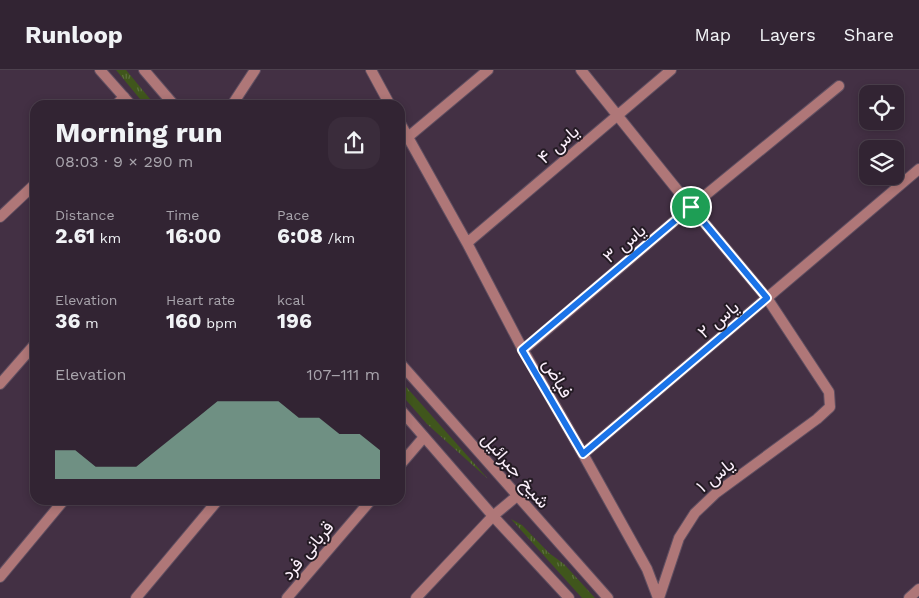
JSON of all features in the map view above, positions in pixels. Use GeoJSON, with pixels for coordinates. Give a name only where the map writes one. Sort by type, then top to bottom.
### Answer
{"type":"FeatureCollection","features":[{"type":"Feature","properties":{"kind":"street"},"geometry":{"type":"LineString","coordinates":[[100,70],[127,100]]}},
{"type":"Feature","properties":{"kind":"street"},"geometry":{"type":"LineString","coordinates":[[144,70],[170,100]]}},
{"type":"Feature","properties":{"kind":"street"},"geometry":{"type":"LineString","coordinates":[[235,100],[256,70]]}},
{"type":"Feature","properties":{"kind":"street"},"geometry":{"type":"LineString","coordinates":[[371,70],[387,100]]}},
{"type":"Feature","properties":{"kind":"street"},"geometry":{"type":"LineString","coordinates":[[408,137],[488,70]]}},
{"type":"Feature","properties":{"kind":"street"},"geometry":{"type":"LineString","coordinates":[[581,70],[767,298]]}},
{"type":"Feature","properties":{"kind":"street","name":"یاس ۴"},"geometry":{"type":"LineString","coordinates":[[467,243],[671,70]]}},
{"type":"Feature","properties":{"kind":"street","name":"یاس ۳"},"geometry":{"type":"LineString","coordinates":[[522,350],[691,207],[839,86]]}},
{"type":"Feature","properties":{"kind":"street","name":"فیاض"},"geometry":{"type":"LineString","coordinates":[[405,132],[467,243],[522,350],[647,569],[658,598]]}},
{"type":"Feature","properties":{"kind":"street","name":"یاس ۲"},"geometry":{"type":"LineString","coordinates":[[583,454],[919,169]]}},
{"type":"Feature","properties":{"kind":"street"},"geometry":{"type":"LineString","coordinates":[[0,217],[30,189]]}},
{"type":"Feature","properties":{"kind":"street","name":"یاس ۱"},"geometry":{"type":"LineString","coordinates":[[658,598],[679,538],[695,513],[716,493],[830,407],[829,392],[767,298]]}},
{"type":"Feature","properties":{"kind":"street"},"geometry":{"type":"LineString","coordinates":[[0,384],[30,350]]}},
{"type":"Feature","properties":{"kind":"street","name":"شیخ جبرائیل"},"geometry":{"type":"LineString","coordinates":[[405,369],[608,598]]}},
{"type":"Feature","properties":{"kind":"street"},"geometry":{"type":"LineString","coordinates":[[405,415],[493,516],[569,598]]}},
{"type":"Feature","properties":{"kind":"street"},"geometry":{"type":"LineString","coordinates":[[405,459],[424,436]]}},
{"type":"Feature","properties":{"kind":"street"},"geometry":{"type":"LineString","coordinates":[[416,598],[493,516],[517,496]]}},
{"type":"Feature","properties":{"kind":"street"},"geometry":{"type":"LineString","coordinates":[[0,577],[60,505]]}},
{"type":"Feature","properties":{"kind":"street"},"geometry":{"type":"LineString","coordinates":[[136,598],[214,505]]}},
{"type":"Feature","properties":{"kind":"street","name":"قربانی فرد"},"geometry":{"type":"LineString","coordinates":[[288,598],[367,505]]}},
{"type":"Feature","properties":{"kind":"street"},"geometry":{"type":"LineString","coordinates":[[909,598],[919,589]]}},
{"type":"Feature","properties":{"kind":"green space"},"geometry":{"type":"Polygon","coordinates":[[[116,70],[126,70],[151,100],[141,100],[116,70]]]}},
{"type":"Feature","properties":{"kind":"green space"},"geometry":{"type":"Polygon","coordinates":[[[405,386],[488,479],[427,424],[405,399],[405,386]]]}},
{"type":"Feature","properties":{"kind":"green space"},"geometry":{"type":"Polygon","coordinates":[[[511,519],[522,525],[549,553],[564,564],[595,598],[582,598],[511,519]]]}},
{"type":"Feature","properties":{"kind":"route"},"geometry":{"type":"LineString","coordinates":[[691,207],[767,298],[583,454],[522,350],[691,207]]}}]}
